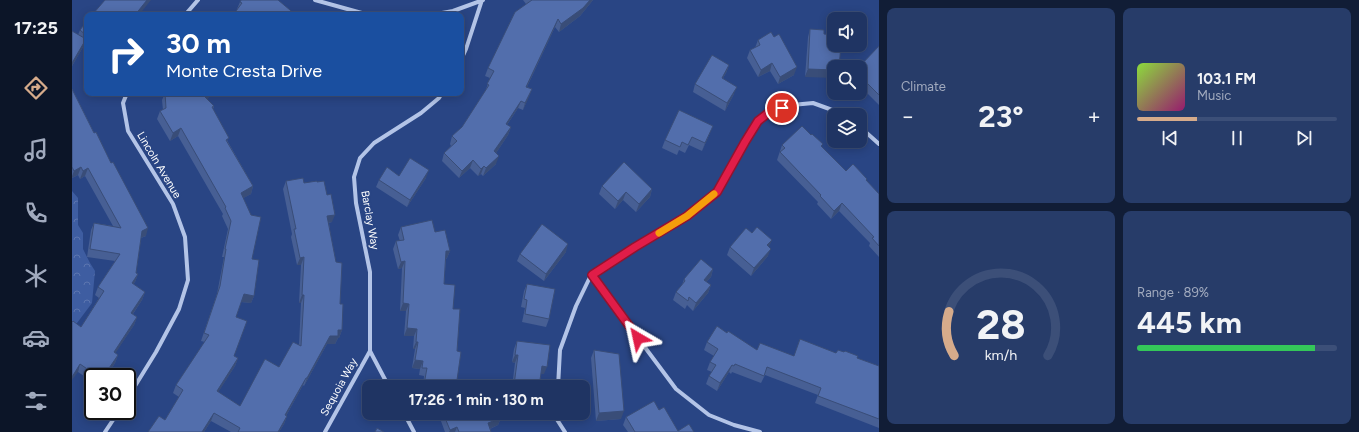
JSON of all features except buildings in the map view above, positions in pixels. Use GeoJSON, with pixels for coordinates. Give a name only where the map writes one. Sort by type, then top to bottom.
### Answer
{"type":"FeatureCollection","features":[{"type":"Feature","properties":{"kind":"street"},"geometry":{"type":"LineString","coordinates":[[188,12],[198,0]]}},
{"type":"Feature","properties":{"kind":"street"},"geometry":{"type":"LineString","coordinates":[[315,0],[358,12]]}},
{"type":"Feature","properties":{"kind":"street"},"geometry":{"type":"LineString","coordinates":[[448,12],[483,0]]}},
{"type":"Feature","properties":{"kind":"street"},"geometry":{"type":"LineString","coordinates":[[464,53],[483,0]]}},
{"type":"Feature","properties":{"kind":"street","name":"Lincoln Avenue"},"geometry":{"type":"LineString","coordinates":[[126,96],[123,103],[128,131],[173,204],[185,237],[188,280],[179,309],[156,352],[136,384]]}},
{"type":"Feature","properties":{"kind":"street","name":"Barclay Way"},"geometry":{"type":"LineString","coordinates":[[386,380],[370,351],[370,272],[356,203],[354,177],[360,158],[374,143],[421,113],[440,96]]}},
{"type":"Feature","properties":{"kind":"street"},"geometry":{"type":"LineString","coordinates":[[558,380],[560,350],[576,306],[592,275],[687,216],[717,192],[758,121],[771,111],[792,105],[813,103],[827,108]]}},
{"type":"Feature","properties":{"kind":"street"},"geometry":{"type":"LineString","coordinates":[[867,133],[879,144]]}},
{"type":"Feature","properties":{"kind":"street"},"geometry":{"type":"LineString","coordinates":[[592,275],[676,389],[710,415],[734,425],[760,432]]}},
{"type":"Feature","properties":{"kind":"street","name":"Sequoia Way"},"geometry":{"type":"LineString","coordinates":[[325,432],[370,351]]}},
{"type":"Feature","properties":{"kind":"street"},"geometry":{"type":"LineString","coordinates":[[106,432],[113,420]]}},
{"type":"Feature","properties":{"kind":"street"},"geometry":{"type":"LineString","coordinates":[[408,420],[414,432]]}},
{"type":"Feature","properties":{"kind":"street"},"geometry":{"type":"LineString","coordinates":[[557,420],[565,432]]}},
{"type":"Feature","properties":{"kind":"green space"},"geometry":{"type":"Polygon","coordinates":[[[72,191],[78,198],[78,225],[83,233],[83,249],[95,271],[92,303],[77,323],[72,326],[72,191]]]}},
{"type":"Feature","properties":{"kind":"slow traffic"},"geometry":{"type":"LineString","coordinates":[[659,233],[687,216],[714,194]]}},
{"type":"Feature","properties":{"kind":"route"},"geometry":{"type":"LineString","coordinates":[[638,338],[592,275],[687,216],[717,192],[758,121],[771,111],[782,108]]}}]}
